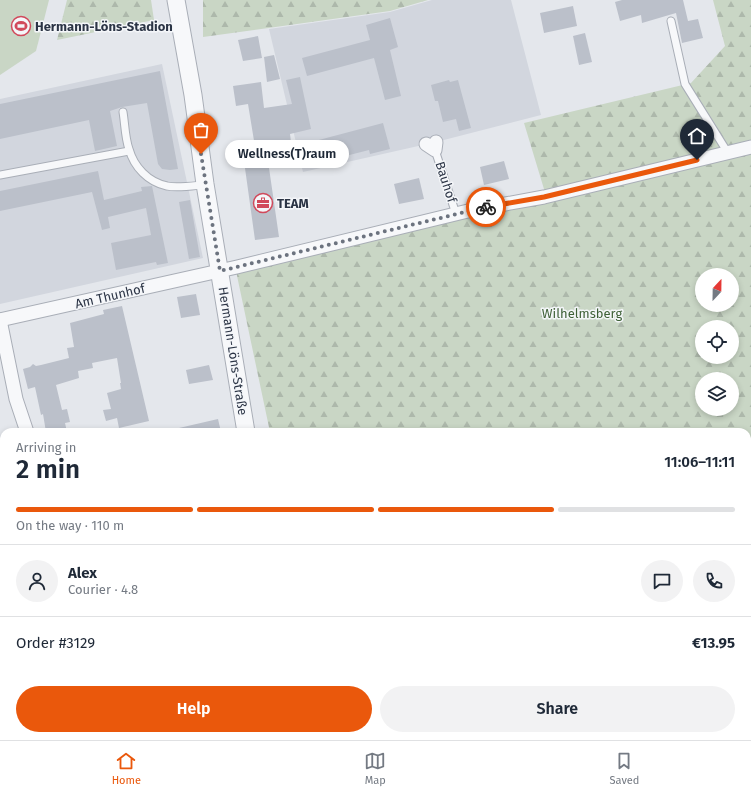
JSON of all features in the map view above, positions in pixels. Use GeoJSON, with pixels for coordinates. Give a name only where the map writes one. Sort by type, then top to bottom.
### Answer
{"type":"FeatureCollection","features":[{"type":"Feature","properties":{"kind":"street","name":"Hermann-Löns-Straße"},"geometry":{"type":"LineString","coordinates":[[176,0],[193,95],[205,184],[245,428]]}},
{"type":"Feature","properties":{"kind":"street","name":"Hermann-Löns-Straße"},"geometry":{"type":"LineString","coordinates":[[220,271],[456,214],[544,197],[751,147]]}},
{"type":"Feature","properties":{"kind":"street","name":"Am Thunhof"},"geometry":{"type":"LineString","coordinates":[[0,320],[220,271]]}},
{"type":"Feature","properties":{"kind":"street"},"geometry":{"type":"LineString","coordinates":[[0,320],[16,399],[26,428]]}},
{"type":"Feature","properties":{"kind":"lane"},"geometry":{"type":"LineString","coordinates":[[671,21],[685,84],[728,153]]}},
{"type":"Feature","properties":{"kind":"lane"},"geometry":{"type":"LineString","coordinates":[[123,112],[129,151],[133,161],[140,171],[152,180],[168,186],[205,184]]}},
{"type":"Feature","properties":{"kind":"lane","name":"Bauhof"},"geometry":{"type":"LineString","coordinates":[[432,146],[456,214]]}},
{"type":"Feature","properties":{"kind":"lane"},"geometry":{"type":"LineString","coordinates":[[0,175],[129,151]]}},
{"type":"Feature","properties":{"kind":"shaded area"},"geometry":{"type":"Polygon","coordinates":[[[432,0],[511,0],[541,115],[436,142],[303,172],[269,29],[390,12],[432,0]]]}},
{"type":"Feature","properties":{"kind":"shaded area"},"geometry":{"type":"Polygon","coordinates":[[[162,64],[203,258],[0,304],[0,99],[162,64]]]}},
{"type":"Feature","properties":{"kind":"green space","name":"Hermann-Löns-Stadion"},"geometry":{"type":"Polygon","coordinates":[[[0,0],[49,0],[36,51],[0,75],[0,0]]]}},
{"type":"Feature","properties":{"kind":"green space"},"geometry":{"type":"Polygon","coordinates":[[[67,0],[151,0],[154,20],[57,40],[67,0]]]}},
{"type":"Feature","properties":{"kind":"green space"},"geometry":{"type":"Polygon","coordinates":[[[203,0],[428,0],[390,11],[203,37],[203,0]]]}},
{"type":"Feature","properties":{"kind":"green space","name":"Wilhelmsberg"},"geometry":{"type":"Polygon","coordinates":[[[713,0],[751,0],[751,428],[269,428],[236,271],[547,199],[524,123],[691,83],[725,46],[713,0]]]}},
{"type":"Feature","properties":{"kind":"building"},"geometry":{"type":"Polygon","coordinates":[[[622,0],[683,0],[688,21],[698,19],[703,38],[682,43],[676,13],[642,23],[641,15],[620,21],[615,2],[622,0]]]}},
{"type":"Feature","properties":{"kind":"building"},"geometry":{"type":"Polygon","coordinates":[[[573,6],[577,26],[544,33],[540,13],[573,6]]]}},
{"type":"Feature","properties":{"kind":"building"},"geometry":{"type":"Polygon","coordinates":[[[390,18],[398,47],[390,50],[401,96],[385,100],[374,58],[307,76],[302,58],[370,40],[366,25],[390,18]]]}},
{"type":"Feature","properties":{"kind":"building"},"geometry":{"type":"Polygon","coordinates":[[[585,33],[592,62],[579,65],[573,36],[585,33]]]}},
{"type":"Feature","properties":{"kind":"building"},"geometry":{"type":"Polygon","coordinates":[[[258,36],[262,58],[243,61],[238,40],[258,36]]]}},
{"type":"Feature","properties":{"kind":"building"},"geometry":{"type":"Polygon","coordinates":[[[274,55],[280,79],[267,82],[264,57],[274,55]]]}},
{"type":"Feature","properties":{"kind":"building"},"geometry":{"type":"Polygon","coordinates":[[[160,71],[178,169],[162,169],[158,164],[147,103],[122,107],[110,111],[117,146],[95,151],[89,120],[0,139],[0,104],[160,71]]]}},
{"type":"Feature","properties":{"kind":"building"},"geometry":{"type":"Polygon","coordinates":[[[300,77],[311,129],[290,134],[292,150],[267,154],[279,237],[255,240],[244,161],[257,159],[248,104],[236,106],[233,86],[261,82],[264,108],[292,104],[286,80],[300,77]]]}},
{"type":"Feature","properties":{"kind":"building"},"geometry":{"type":"Polygon","coordinates":[[[449,80],[450,82],[458,80],[471,128],[459,131],[456,119],[443,122],[438,101],[435,101],[431,85],[449,80]]]}},
{"type":"Feature","properties":{"kind":"building"},"geometry":{"type":"Polygon","coordinates":[[[383,123],[390,149],[370,154],[369,150],[326,161],[325,157],[319,159],[315,141],[383,123]]]}},
{"type":"Feature","properties":{"kind":"building"},"geometry":{"type":"Polygon","coordinates":[[[504,161],[509,179],[484,185],[480,167],[504,161]]]}},
{"type":"Feature","properties":{"kind":"building"},"geometry":{"type":"Polygon","coordinates":[[[98,171],[104,200],[142,191],[141,187],[152,186],[168,263],[157,265],[156,262],[116,270],[111,243],[151,235],[146,208],[108,217],[110,228],[102,230],[92,192],[0,211],[0,191],[98,171]]]}},
{"type":"Feature","properties":{"kind":"building"},"geometry":{"type":"Polygon","coordinates":[[[419,178],[424,199],[399,204],[394,184],[419,178]]]}},
{"type":"Feature","properties":{"kind":"building"},"geometry":{"type":"Polygon","coordinates":[[[190,200],[200,257],[189,259],[179,202],[190,200]]]}},
{"type":"Feature","properties":{"kind":"building"},"geometry":{"type":"Polygon","coordinates":[[[196,294],[200,315],[181,318],[177,297],[196,294]]]}},
{"type":"Feature","properties":{"kind":"building"},"geometry":{"type":"Polygon","coordinates":[[[122,306],[149,421],[119,428],[117,418],[106,421],[103,410],[111,409],[107,393],[121,389],[117,358],[92,363],[93,368],[78,371],[79,378],[56,385],[62,410],[67,409],[70,422],[65,423],[66,428],[45,428],[35,387],[28,389],[23,369],[30,367],[33,364],[36,366],[69,358],[67,348],[74,347],[70,323],[104,314],[103,310],[122,306]]]}},
{"type":"Feature","properties":{"kind":"building"},"geometry":{"type":"Polygon","coordinates":[[[209,365],[213,380],[189,384],[186,370],[209,365]]]}},
{"type":"Feature","properties":{"kind":"building"},"geometry":{"type":"Polygon","coordinates":[[[218,419],[220,428],[179,428],[218,419]]]}},
{"type":"Feature","properties":{"kind":"way so far"},"geometry":{"type":"LineString","coordinates":[[201,154],[220,271],[486,207]]}},
{"type":"Feature","properties":{"kind":"place","name":"Hermann-Löns-Stadion"},"geometry":{"type":"Point","coordinates":[21,26]}},
{"type":"Feature","properties":{"kind":"place","name":"Wellness(T)raum"},"geometry":{"type":"Point","coordinates":[201,154]}},
{"type":"Feature","properties":{"kind":"place","name":"TEAM"},"geometry":{"type":"Point","coordinates":[263,203]}},
{"type":"Feature","properties":{"kind":"route"},"geometry":{"type":"LineString","coordinates":[[486,207],[544,197],[697,160]]}}]}
